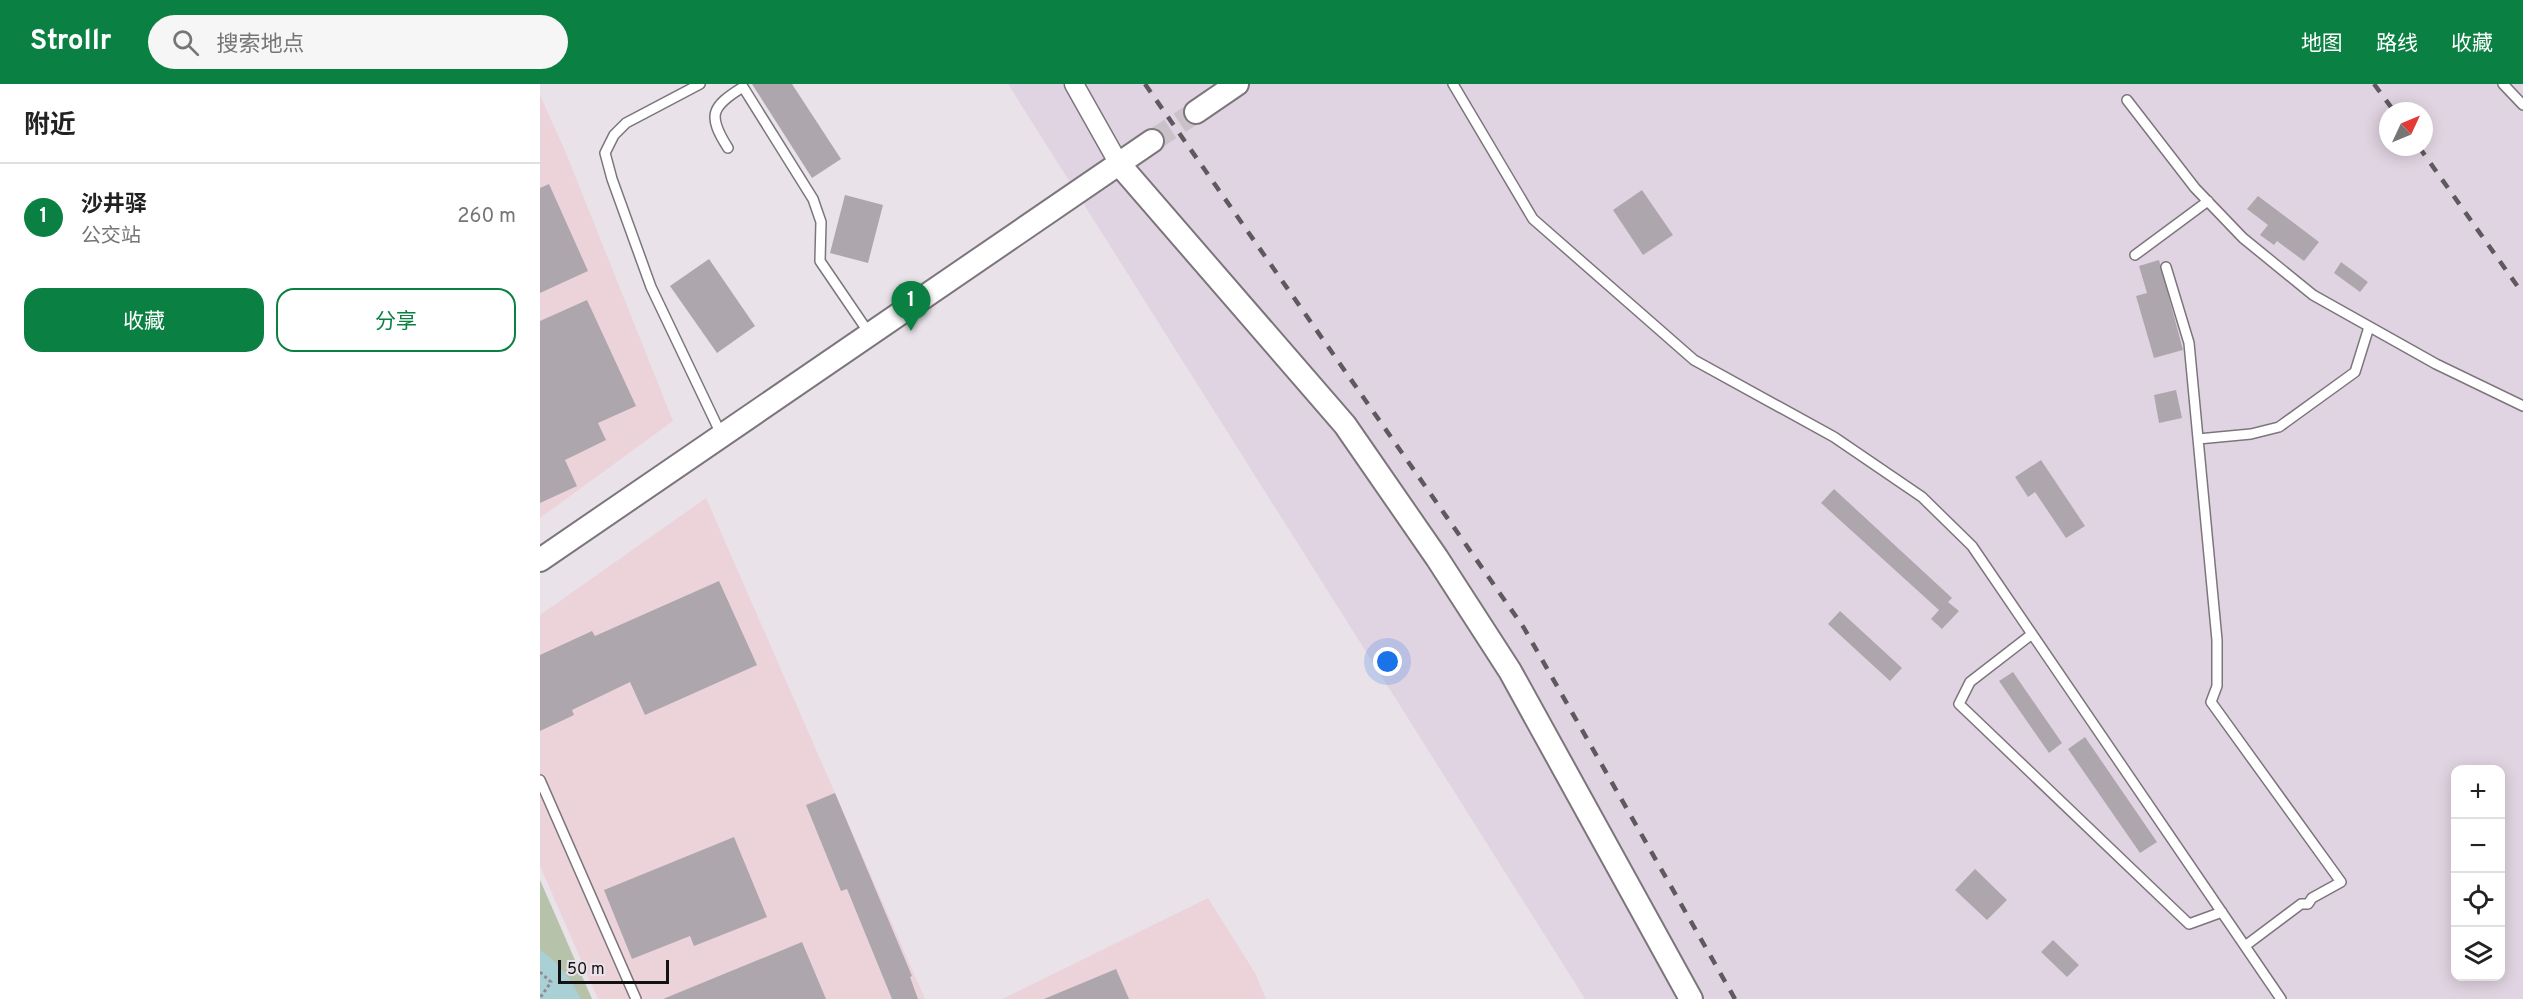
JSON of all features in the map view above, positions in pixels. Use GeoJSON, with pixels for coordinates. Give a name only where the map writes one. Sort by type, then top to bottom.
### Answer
{"type":"FeatureCollection","features":[{"type":"Feature","properties":{"kind":"street"},"geometry":{"type":"LineString","coordinates":[[1074,84],[1119,164],[1345,425],[1437,558],[1510,671],[1691,999]]}},
{"type":"Feature","properties":{"kind":"street"},"geometry":{"type":"LineString","coordinates":[[1196,112],[1237,84]]}},
{"type":"Feature","properties":{"kind":"street"},"geometry":{"type":"LineString","coordinates":[[540,560],[1152,141]]}},
{"type":"Feature","properties":{"kind":"lane"},"geometry":{"type":"LineString","coordinates":[[700,84],[626,123],[614,135],[605,153],[612,179],[651,287],[721,434]]}},
{"type":"Feature","properties":{"kind":"lane"},"geometry":{"type":"LineString","coordinates":[[1453,84],[1533,219],[1694,360],[1834,437],[1922,497],[1972,546],[2281,999]]}},
{"type":"Feature","properties":{"kind":"lane"},"geometry":{"type":"LineString","coordinates":[[2503,84],[2523,105]]}},
{"type":"Feature","properties":{"kind":"lane"},"geometry":{"type":"LineString","coordinates":[[728,148],[715,128],[715,113],[723,100],[743,87],[813,199],[821,222],[820,261],[869,333]]}},
{"type":"Feature","properties":{"kind":"lane"},"geometry":{"type":"LineString","coordinates":[[2127,100],[2208,201],[2243,238],[2313,295],[2436,364],[2523,406]]}},
{"type":"Feature","properties":{"kind":"lane"},"geometry":{"type":"LineString","coordinates":[[2135,255],[2208,201]]}},
{"type":"Feature","properties":{"kind":"lane"},"geometry":{"type":"LineString","coordinates":[[2166,267],[2189,343],[2217,640],[2217,686],[2211,702],[2341,882],[2312,898],[2308,904],[2301,904],[2245,946]]}},
{"type":"Feature","properties":{"kind":"lane"},"geometry":{"type":"LineString","coordinates":[[2198,439],[2251,434],[2278,427],[2355,372],[2368,327]]}},
{"type":"Feature","properties":{"kind":"lane"},"geometry":{"type":"LineString","coordinates":[[2032,634],[1970,682],[1959,704],[2189,924],[2222,912]]}},
{"type":"Feature","properties":{"kind":"lane"},"geometry":{"type":"LineString","coordinates":[[540,780],[636,999]]}},
{"type":"Feature","properties":{"kind":"path"},"geometry":{"type":"LineString","coordinates":[[540,972],[551,982],[540,998]]}},
{"type":"Feature","properties":{"kind":"shaded area"},"geometry":{"type":"Polygon","coordinates":[[[1008,84],[2523,84],[2523,999],[1585,999],[1008,84]]]}},
{"type":"Feature","properties":{"kind":"shaded area"},"geometry":{"type":"Polygon","coordinates":[[[540,95],[566,153],[673,421],[540,518],[540,95]]]}},
{"type":"Feature","properties":{"kind":"shaded area"},"geometry":{"type":"Polygon","coordinates":[[[706,498],[925,999],[598,999],[540,866],[540,615],[706,498]]]}},
{"type":"Feature","properties":{"kind":"shaded area"},"geometry":{"type":"Polygon","coordinates":[[[1208,898],[1255,973],[1266,999],[1002,999],[1208,898]]]}},
{"type":"Feature","properties":{"kind":"green space"},"geometry":{"type":"Polygon","coordinates":[[[540,880],[592,999],[540,999],[540,880]]]}},
{"type":"Feature","properties":{"kind":"water"},"geometry":{"type":"Polygon","coordinates":[[[540,950],[564,972],[581,999],[540,999],[540,950]]]}},
{"type":"Feature","properties":{"kind":"building"},"geometry":{"type":"Polygon","coordinates":[[[752,84],[792,84],[841,159],[812,178],[752,84]]]}},
{"type":"Feature","properties":{"kind":"building"},"geometry":{"type":"Polygon","coordinates":[[[549,184],[588,271],[540,293],[540,188],[549,184]]]}},
{"type":"Feature","properties":{"kind":"building"},"geometry":{"type":"Polygon","coordinates":[[[1642,190],[1673,235],[1643,255],[1613,210],[1642,190]]]}},
{"type":"Feature","properties":{"kind":"building"},"geometry":{"type":"Polygon","coordinates":[[[845,195],[883,205],[868,263],[830,253],[845,195]]]}},
{"type":"Feature","properties":{"kind":"building"},"geometry":{"type":"Polygon","coordinates":[[[2258,196],[2319,242],[2304,261],[2277,241],[2274,245],[2260,235],[2268,225],[2247,209],[2258,196]]]}},
{"type":"Feature","properties":{"kind":"building"},"geometry":{"type":"Polygon","coordinates":[[[709,259],[755,326],[717,353],[670,286],[709,259]]]}},
{"type":"Feature","properties":{"kind":"building"},"geometry":{"type":"Polygon","coordinates":[[[2159,260],[2183,350],[2154,358],[2136,296],[2147,293],[2139,266],[2159,260]]]}},
{"type":"Feature","properties":{"kind":"building"},"geometry":{"type":"Polygon","coordinates":[[[2341,262],[2368,282],[2360,292],[2334,273],[2341,262]]]}},
{"type":"Feature","properties":{"kind":"building"},"geometry":{"type":"Polygon","coordinates":[[[587,300],[636,406],[598,423],[606,440],[565,460],[577,486],[540,503],[540,321],[587,300]]]}},
{"type":"Feature","properties":{"kind":"building"},"geometry":{"type":"Polygon","coordinates":[[[2176,390],[2182,418],[2159,423],[2154,395],[2176,390]]]}},
{"type":"Feature","properties":{"kind":"building"},"geometry":{"type":"Polygon","coordinates":[[[2041,460],[2085,526],[2066,538],[2035,492],[2028,497],[2015,477],[2041,460]]]}},
{"type":"Feature","properties":{"kind":"building"},"geometry":{"type":"Polygon","coordinates":[[[1834,489],[1952,598],[1948,602],[1959,611],[1942,629],[1931,619],[1939,610],[1821,503],[1834,489]]]}},
{"type":"Feature","properties":{"kind":"building"},"geometry":{"type":"Polygon","coordinates":[[[719,581],[757,665],[645,715],[630,682],[572,710],[574,715],[540,731],[540,655],[592,631],[595,636],[719,581]]]}},
{"type":"Feature","properties":{"kind":"building"},"geometry":{"type":"Polygon","coordinates":[[[1840,611],[1902,668],[1890,681],[1828,624],[1840,611]]]}},
{"type":"Feature","properties":{"kind":"building"},"geometry":{"type":"Polygon","coordinates":[[[2013,672],[2062,743],[2049,753],[1999,681],[2013,672]]]}},
{"type":"Feature","properties":{"kind":"building"},"geometry":{"type":"Polygon","coordinates":[[[2085,737],[2157,842],[2140,853],[2068,749],[2085,737]]]}},
{"type":"Feature","properties":{"kind":"building"},"geometry":{"type":"Polygon","coordinates":[[[835,793],[912,976],[910,977],[918,999],[892,999],[847,889],[841,891],[806,805],[835,793]]]}},
{"type":"Feature","properties":{"kind":"building"},"geometry":{"type":"Polygon","coordinates":[[[734,837],[767,917],[694,946],[690,936],[632,959],[604,890],[734,837]]]}},
{"type":"Feature","properties":{"kind":"building"},"geometry":{"type":"Polygon","coordinates":[[[1975,869],[2007,900],[1987,920],[1955,890],[1975,869]]]}},
{"type":"Feature","properties":{"kind":"building"},"geometry":{"type":"Polygon","coordinates":[[[2053,940],[2079,965],[2067,977],[2041,952],[2053,940]]]}},
{"type":"Feature","properties":{"kind":"building"},"geometry":{"type":"Polygon","coordinates":[[[802,942],[826,999],[663,999],[802,942]]]}},
{"type":"Feature","properties":{"kind":"building"},"geometry":{"type":"Polygon","coordinates":[[[1116,969],[1129,999],[1044,999],[1116,969]]]}},
{"type":"Feature","properties":{"kind":"tunnel"},"geometry":{"type":"LineString","coordinates":[[1152,141],[1196,112]]}},
{"type":"Feature","properties":{"kind":"railway"},"geometry":{"type":"LineString","coordinates":[[1145,84],[1524,628],[1735,999]]}},
{"type":"Feature","properties":{"kind":"railway"},"geometry":{"type":"LineString","coordinates":[[2374,84],[2387,102]]}},
{"type":"Feature","properties":{"kind":"railway"},"geometry":{"type":"LineString","coordinates":[[2425,156],[2523,294]]}},
{"type":"Feature","properties":{"kind":"place","name":"沙井驿"},"geometry":{"type":"Point","coordinates":[911,331]}}]}
